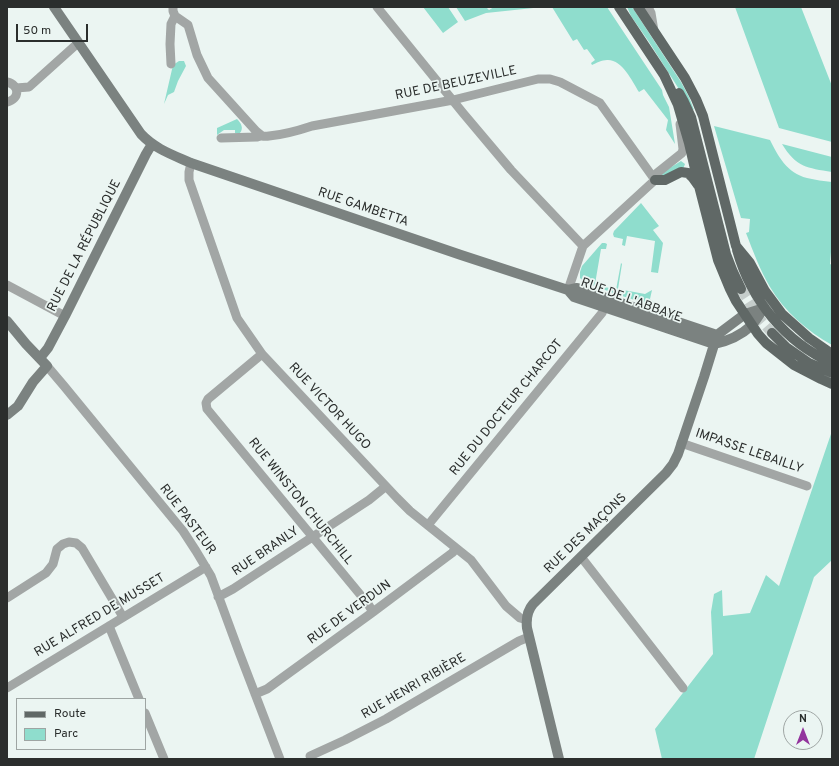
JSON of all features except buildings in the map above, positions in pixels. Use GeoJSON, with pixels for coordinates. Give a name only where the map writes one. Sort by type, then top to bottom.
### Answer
{"type":"FeatureCollection","features":[{"type":"Feature","properties":{"kind":"main road","name":"RUE GAMBETTA"},"geometry":{"type":"LineString","coordinates":[[54,7],[137,129],[152,144],[164,151],[191,163],[568,290]]}},
{"type":"Feature","properties":{"kind":"main road"},"geometry":{"type":"LineString","coordinates":[[619,7],[664,75],[676,89],[692,117],[711,210],[715,250],[724,276],[736,301],[758,334],[766,343],[794,365],[821,380],[832,384]]}},
{"type":"Feature","properties":{"kind":"main road"},"geometry":{"type":"LineString","coordinates":[[638,7],[685,78],[694,94],[703,116],[736,246],[746,277],[764,308],[774,320],[793,339],[813,353],[832,363]]}},
{"type":"Feature","properties":{"kind":"main road"},"geometry":{"type":"LineString","coordinates":[[664,75],[678,105],[699,186]]}},
{"type":"Feature","properties":{"kind":"main road","name":"RUE DE LA RÉPUBLIQUE"},"geometry":{"type":"LineString","coordinates":[[40,358],[48,348],[65,316],[152,144]]}},
{"type":"Feature","properties":{"kind":"main road"},"geometry":{"type":"LineString","coordinates":[[655,180],[665,180],[681,172],[688,173],[693,178],[699,186],[711,210],[733,272],[742,289]]}},
{"type":"Feature","properties":{"kind":"main road"},"geometry":{"type":"LineString","coordinates":[[736,246],[750,263],[765,291],[782,314],[809,338],[832,354]]}},
{"type":"Feature","properties":{"kind":"main road","name":"RUE DE L'ABBAYE"},"geometry":{"type":"LineString","coordinates":[[577,288],[715,339],[574,297],[568,290],[577,288]]}},
{"type":"Feature","properties":{"kind":"main road"},"geometry":{"type":"LineString","coordinates":[[715,339],[745,314],[764,308]]}},
{"type":"Feature","properties":{"kind":"main road"},"geometry":{"type":"LineString","coordinates":[[715,339],[728,341],[733,339],[752,325],[764,308]]}},
{"type":"Feature","properties":{"kind":"main road"},"geometry":{"type":"LineString","coordinates":[[7,321],[47,366],[33,382],[18,406],[7,415]]}},
{"type":"Feature","properties":{"kind":"main road"},"geometry":{"type":"LineString","coordinates":[[772,334],[786,347],[809,363],[832,373]]}},
{"type":"Feature","properties":{"kind":"main road","name":"RUE DES MAÇONS"},"geometry":{"type":"LineString","coordinates":[[527,620],[528,613],[533,604],[666,473],[676,460],[715,339]]}},
{"type":"Feature","properties":{"kind":"main road"},"geometry":{"type":"LineString","coordinates":[[527,620],[529,637],[559,759]]}},
{"type":"Feature","properties":{"kind":"street"},"geometry":{"type":"LineString","coordinates":[[377,7],[511,170],[583,246]]}},
{"type":"Feature","properties":{"kind":"street"},"geometry":{"type":"LineString","coordinates":[[648,7],[652,13],[654,31]]}},
{"type":"Feature","properties":{"kind":"street"},"geometry":{"type":"LineString","coordinates":[[171,64],[171,24],[174,11]]}},
{"type":"Feature","properties":{"kind":"street"},"geometry":{"type":"LineString","coordinates":[[174,11],[188,25],[197,55],[208,78],[261,135]]}},
{"type":"Feature","properties":{"kind":"street"},"geometry":{"type":"LineString","coordinates":[[16,88],[28,87],[78,43]]}},
{"type":"Feature","properties":{"kind":"street","name":"RUE DE BEUZEVILLE"},"geometry":{"type":"LineString","coordinates":[[221,138],[257,138],[261,135],[269,136],[312,126],[453,100],[538,79],[550,79],[560,82],[594,99],[602,105],[655,180]]}},
{"type":"Feature","properties":{"kind":"street"},"geometry":{"type":"LineString","coordinates":[[7,82],[16,88],[15,98],[7,102]]}},
{"type":"Feature","properties":{"kind":"street"},"geometry":{"type":"LineString","coordinates":[[568,290],[583,246],[655,180],[657,173],[682,153],[683,150],[678,105]]}},
{"type":"Feature","properties":{"kind":"street","name":"RUE VICTOR HUGO"},"geometry":{"type":"LineString","coordinates":[[191,163],[189,180],[237,318],[262,354],[385,487],[410,511],[471,560],[506,606],[520,618],[527,620]]}},
{"type":"Feature","properties":{"kind":"street"},"geometry":{"type":"LineString","coordinates":[[7,285],[65,316]]}},
{"type":"Feature","properties":{"kind":"street","name":"RUE DU DOCTEUR CHARCOT"},"geometry":{"type":"LineString","coordinates":[[428,525],[602,313],[605,306]]}},
{"type":"Feature","properties":{"kind":"street","name":"RUE WINSTON CHURCHILL"},"geometry":{"type":"LineString","coordinates":[[262,354],[208,399],[206,403],[207,409],[373,612]]}},
{"type":"Feature","properties":{"kind":"street","name":"RUE PASTEUR"},"geometry":{"type":"LineString","coordinates":[[47,366],[183,531],[196,550],[211,576],[280,759]]}},
{"type":"Feature","properties":{"kind":"street","name":"IMPASSE LEBAILLY"},"geometry":{"type":"LineString","coordinates":[[681,443],[807,486]]}},
{"type":"Feature","properties":{"kind":"street","name":"RUE BRANLY"},"geometry":{"type":"LineString","coordinates":[[218,597],[233,589],[369,500],[385,487]]}},
{"type":"Feature","properties":{"kind":"street"},"geometry":{"type":"LineString","coordinates":[[7,598],[46,573],[53,564],[58,549],[64,544],[69,542],[76,543],[82,548],[123,617]]}},
{"type":"Feature","properties":{"kind":"street","name":"RUE DE VERDUN"},"geometry":{"type":"LineString","coordinates":[[255,694],[268,689],[446,558],[456,549]]}},
{"type":"Feature","properties":{"kind":"street"},"geometry":{"type":"LineString","coordinates":[[580,557],[586,562],[683,688]]}},
{"type":"Feature","properties":{"kind":"street","name":"RUE ALFRED DE MUSSET"},"geometry":{"type":"LineString","coordinates":[[7,688],[206,567]]}},
{"type":"Feature","properties":{"kind":"street"},"geometry":{"type":"LineString","coordinates":[[109,626],[139,698]]}},
{"type":"Feature","properties":{"kind":"street","name":"RUE HENRI RIBIÈRE"},"geometry":{"type":"LineString","coordinates":[[310,756],[386,719],[519,641],[529,637]]}},
{"type":"Feature","properties":{"kind":"street"},"geometry":{"type":"LineString","coordinates":[[146,715],[164,759]]}},
{"type":"Feature","properties":{"kind":"green space"},"geometry":{"type":"Polygon","coordinates":[[[423,7],[448,7],[458,22],[443,33],[423,7]]]}},
{"type":"Feature","properties":{"kind":"green space"},"geometry":{"type":"Polygon","coordinates":[[[456,7],[486,7],[489,10],[494,7],[543,7],[486,13],[465,21],[456,7]]]}},
{"type":"Feature","properties":{"kind":"green space"},"geometry":{"type":"Polygon","coordinates":[[[552,7],[607,7],[662,90],[669,107],[675,144],[666,130],[668,120],[644,89],[639,92],[630,77],[617,63],[603,60],[592,65],[591,63],[595,60],[587,49],[584,50],[577,39],[573,41],[552,7]]]}},
{"type":"Feature","properties":{"kind":"green space"},"geometry":{"type":"Polygon","coordinates":[[[627,7],[632,7],[681,82],[694,110],[691,108],[631,16],[627,7]]]}},
{"type":"Feature","properties":{"kind":"green space"},"geometry":{"type":"Polygon","coordinates":[[[735,7],[801,7],[832,86],[832,142],[779,128],[735,7]]]}},
{"type":"Feature","properties":{"kind":"green space"},"geometry":{"type":"Polygon","coordinates":[[[179,61],[184,61],[186,66],[174,92],[168,95],[164,104],[173,65],[179,61]]]}},
{"type":"Feature","properties":{"kind":"green space"},"geometry":{"type":"Polygon","coordinates":[[[237,119],[242,126],[240,133],[235,133],[235,130],[224,130],[217,135],[217,128],[237,119]]]}},
{"type":"Feature","properties":{"kind":"green space"},"geometry":{"type":"Polygon","coordinates":[[[714,126],[770,140],[780,158],[794,172],[807,178],[832,182],[832,252],[830,264],[832,265],[832,345],[797,320],[782,304],[766,281],[746,233],[749,232],[750,219],[741,218],[714,126]]]}},
{"type":"Feature","properties":{"kind":"green space"},"geometry":{"type":"Polygon","coordinates":[[[782,144],[832,157],[832,172],[809,167],[797,162],[787,152],[782,144]]]}},
{"type":"Feature","properties":{"kind":"green space"},"geometry":{"type":"Polygon","coordinates":[[[681,161],[685,164],[683,169],[663,177],[660,174],[681,161]]]}},
{"type":"Feature","properties":{"kind":"green space"},"geometry":{"type":"Polygon","coordinates":[[[641,203],[659,226],[653,230],[663,243],[658,273],[651,272],[655,241],[627,236],[625,246],[622,245],[623,239],[614,237],[613,234],[614,231],[641,203]]]}},
{"type":"Feature","properties":{"kind":"green space"},"geometry":{"type":"Polygon","coordinates":[[[602,243],[607,244],[606,249],[601,249],[595,284],[616,290],[621,263],[618,289],[645,294],[652,290],[650,299],[654,302],[653,306],[613,293],[587,283],[580,278],[582,266],[602,243]]]}},
{"type":"Feature","properties":{"kind":"green space"},"geometry":{"type":"Polygon","coordinates":[[[832,431],[832,560],[814,577],[754,759],[662,759],[655,729],[713,654],[711,612],[714,594],[722,590],[723,616],[750,613],[766,575],[779,586],[832,431]]]}},
{"type":"Feature","properties":{"kind":"tunnel"},"geometry":{"type":"LineString","coordinates":[[741,289],[759,318],[772,333]]}}]}
